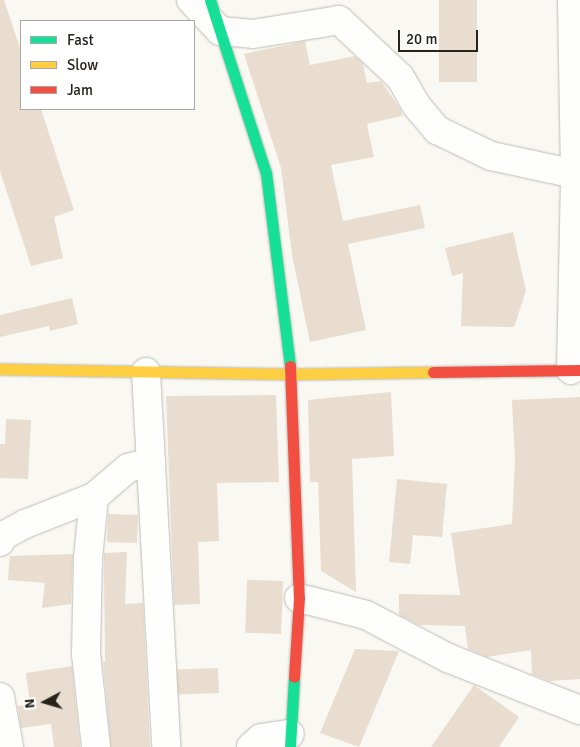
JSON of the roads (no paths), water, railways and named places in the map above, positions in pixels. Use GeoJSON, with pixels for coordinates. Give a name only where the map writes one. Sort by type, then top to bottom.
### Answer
{"type":"FeatureCollection","features":[{"type":"Feature","properties":{"kind":"street"},"geometry":{"type":"LineString","coordinates":[[191,0],[220,31],[253,34],[339,20],[400,77],[416,105],[436,130],[491,156],[575,174]]}},
{"type":"Feature","properties":{"kind":"street"},"geometry":{"type":"LineString","coordinates":[[210,0],[266,173],[291,374],[299,598],[290,740],[261,738],[251,747]]}},
{"type":"Feature","properties":{"kind":"street"},"geometry":{"type":"LineString","coordinates":[[0,369],[291,374],[576,370],[575,17]]}},
{"type":"Feature","properties":{"kind":"street"},"geometry":{"type":"LineString","coordinates":[[146,372],[166,747]]}},
{"type":"Feature","properties":{"kind":"street"},"geometry":{"type":"LineString","coordinates":[[0,542],[3,536],[25,524],[94,497],[128,468],[150,462]]}},
{"type":"Feature","properties":{"kind":"street"},"geometry":{"type":"LineString","coordinates":[[94,497],[88,559],[86,654],[96,747]]}},
{"type":"Feature","properties":{"kind":"street"},"geometry":{"type":"LineString","coordinates":[[299,598],[366,615],[448,658],[580,710]]}},
{"type":"Feature","properties":{"kind":"street"},"geometry":{"type":"LineString","coordinates":[[0,697],[9,747]]}}]}
